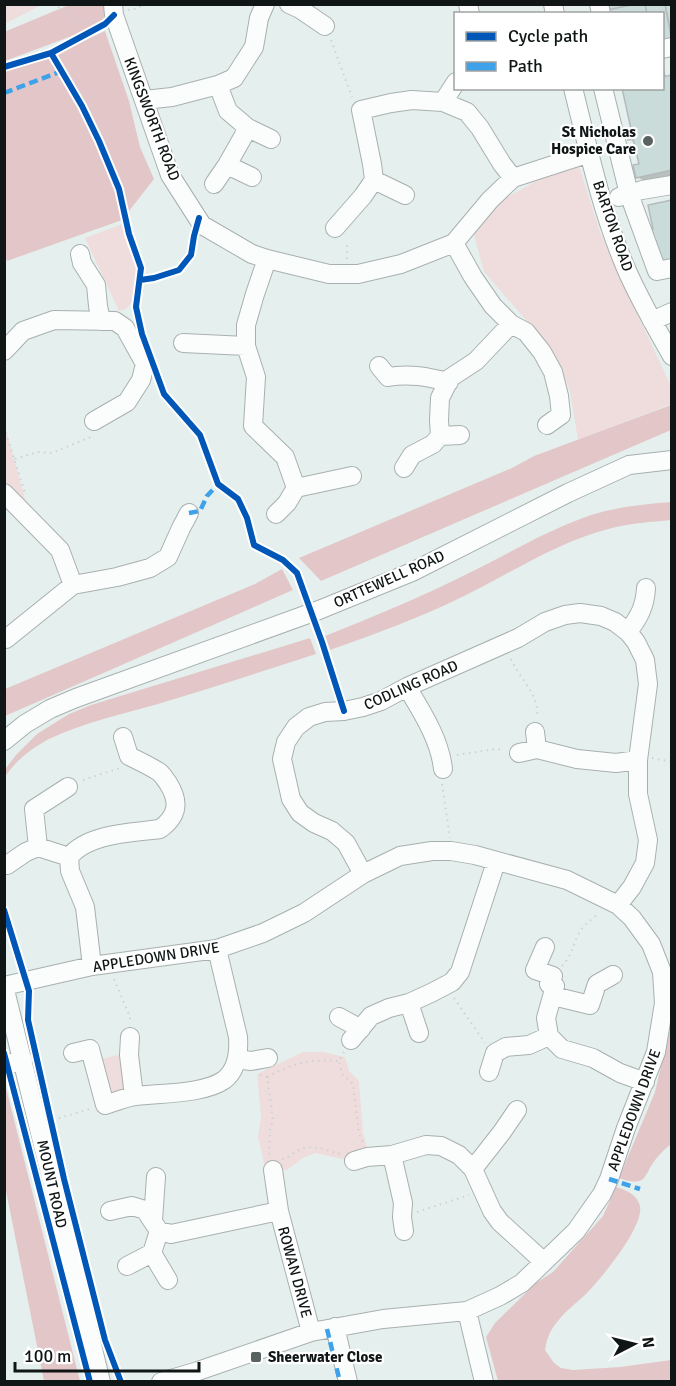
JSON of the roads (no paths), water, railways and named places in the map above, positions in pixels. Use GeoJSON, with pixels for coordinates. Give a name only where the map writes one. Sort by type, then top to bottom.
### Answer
{"type":"FeatureCollection","features":[{"type":"Feature","properties":{"kind":"street"},"geometry":{"type":"LineString","coordinates":[[144,100],[172,97],[218,85],[234,78],[254,47],[259,18],[265,4]]}},
{"type":"Feature","properties":{"kind":"street"},"geometry":{"type":"LineString","coordinates":[[299,6],[325,26]]}},
{"type":"Feature","properties":{"kind":"street","name":"KINGSWORTH ROAD"},"geometry":{"type":"LineString","coordinates":[[111,15],[170,175],[202,225],[252,254],[267,259],[329,274],[358,274],[401,264],[454,243],[490,200],[513,178],[590,153]]}},
{"type":"Feature","properties":{"kind":"street"},"geometry":{"type":"LineString","coordinates":[[218,85],[228,111],[248,128],[271,139]]}},
{"type":"Feature","properties":{"kind":"street"},"geometry":{"type":"LineString","coordinates":[[443,102],[454,85]]}},
{"type":"Feature","properties":{"kind":"street","name":"BARTON ROAD"},"geometry":{"type":"LineString","coordinates":[[574,90],[603,202],[625,266],[672,356]]}},
{"type":"Feature","properties":{"kind":"street"},"geometry":{"type":"LineString","coordinates":[[603,90],[629,194],[657,271],[672,268]]}},
{"type":"Feature","properties":{"kind":"street"},"geometry":{"type":"LineString","coordinates":[[336,233],[374,180],[356,104],[412,100],[443,102],[467,112],[513,178]]}},
{"type":"Feature","properties":{"kind":"street"},"geometry":{"type":"LineString","coordinates":[[214,184],[248,128]]}},
{"type":"Feature","properties":{"kind":"street"},"geometry":{"type":"LineString","coordinates":[[227,165],[252,177]]}},
{"type":"Feature","properties":{"kind":"street"},"geometry":{"type":"LineString","coordinates":[[374,180],[405,195]]}},
{"type":"Feature","properties":{"kind":"street"},"geometry":{"type":"LineString","coordinates":[[603,202],[672,184]]}},
{"type":"Feature","properties":{"kind":"street"},"geometry":{"type":"LineString","coordinates":[[454,243],[493,306],[511,324],[526,332],[542,352],[552,372],[559,396],[561,415],[547,425]]}},
{"type":"Feature","properties":{"kind":"street"},"geometry":{"type":"LineString","coordinates":[[80,254],[82,263],[96,285],[101,321]]}},
{"type":"Feature","properties":{"kind":"street"},"geometry":{"type":"LineString","coordinates":[[267,259],[246,325],[246,346],[256,377],[253,426],[285,457],[296,489]]}},
{"type":"Feature","properties":{"kind":"street"},"geometry":{"type":"LineString","coordinates":[[652,321],[672,312]]}},
{"type":"Feature","properties":{"kind":"street"},"geometry":{"type":"LineString","coordinates":[[4,351],[23,331],[54,320],[115,321],[124,327],[145,364],[141,380],[127,402],[93,425]]}},
{"type":"Feature","properties":{"kind":"street"},"geometry":{"type":"LineString","coordinates":[[440,436],[440,398],[450,378],[476,361],[511,324]]}},
{"type":"Feature","properties":{"kind":"street"},"geometry":{"type":"LineString","coordinates":[[183,343],[246,346]]}},
{"type":"Feature","properties":{"kind":"street"},"geometry":{"type":"LineString","coordinates":[[380,366],[388,377],[418,375],[449,382]]}},
{"type":"Feature","properties":{"kind":"street"},"geometry":{"type":"LineString","coordinates":[[404,468],[412,455],[432,444],[440,436],[460,435]]}},
{"type":"Feature","properties":{"kind":"street","name":"ORTTEWELL ROAD"},"geometry":{"type":"LineString","coordinates":[[5,742],[25,724],[76,698],[319,610],[412,572],[568,493],[629,465],[672,460]]}},
{"type":"Feature","properties":{"kind":"street"},"geometry":{"type":"LineString","coordinates":[[276,514],[296,489],[352,476]]}},
{"type":"Feature","properties":{"kind":"street"},"geometry":{"type":"LineString","coordinates":[[7,502],[35,523],[60,550],[73,585]]}},
{"type":"Feature","properties":{"kind":"street"},"geometry":{"type":"LineString","coordinates":[[6,642],[73,585],[117,578],[150,568],[168,557],[179,522]]}},
{"type":"Feature","properties":{"kind":"street"},"geometry":{"type":"LineString","coordinates":[[628,632],[645,602],[646,588]]}},
{"type":"Feature","properties":{"kind":"street","name":"CODLING ROAD"},"geometry":{"type":"LineString","coordinates":[[363,874],[346,843],[332,831],[314,823],[300,813],[291,799],[282,759],[286,742],[296,727],[309,717],[325,712],[344,711],[381,701],[504,644],[545,622],[580,613],[601,616],[615,622],[636,642],[645,660],[648,684],[638,760],[638,794],[648,840],[645,863],[632,887],[618,905]]}},
{"type":"Feature","properties":{"kind":"street"},"geometry":{"type":"LineString","coordinates":[[407,687],[426,720],[443,764]]}},
{"type":"Feature","properties":{"kind":"street"},"geometry":{"type":"LineString","coordinates":[[92,966],[85,907],[70,871],[69,857],[75,849],[103,837],[160,829],[175,813],[174,792],[163,775],[164,764],[140,761],[129,756],[123,737]]}},
{"type":"Feature","properties":{"kind":"street"},"geometry":{"type":"LineString","coordinates":[[530,745],[577,759],[616,764],[638,760]]}},
{"type":"Feature","properties":{"kind":"street"},"geometry":{"type":"LineString","coordinates":[[38,847],[34,809],[68,787]]}},
{"type":"Feature","properties":{"kind":"street"},"geometry":{"type":"LineString","coordinates":[[7,865],[38,847],[69,857]]}},
{"type":"Feature","properties":{"kind":"street","name":"APPLEDOWN DRIVE"},"geometry":{"type":"LineString","coordinates":[[4,986],[92,966],[217,949],[263,933],[304,913],[363,874],[400,856],[432,851],[475,855],[567,880],[618,905],[632,918],[651,944],[662,972],[664,1003],[656,1052],[609,1179],[602,1194],[576,1232],[522,1283],[467,1311],[382,1319],[311,1332],[200,1376],[162,1382]]}},
{"type":"Feature","properties":{"kind":"street"},"geometry":{"type":"LineString","coordinates":[[339,1017],[356,1035],[371,1016],[409,1003],[452,982],[460,972],[496,862]]}},
{"type":"Feature","properties":{"kind":"street"},"geometry":{"type":"LineString","coordinates":[[545,947],[536,970],[553,976],[549,984],[554,991],[590,1005],[597,984],[613,975]]}},
{"type":"Feature","properties":{"kind":"street"},"geometry":{"type":"LineString","coordinates":[[73,1053],[90,1048],[105,1105],[134,1096],[187,1091],[211,1086],[225,1079],[235,1063],[238,1037],[217,949]]}},
{"type":"Feature","properties":{"kind":"street","name":"MOUNT ROAD"},"geometry":{"type":"LineString","coordinates":[[4,986],[101,1382]]}},
{"type":"Feature","properties":{"kind":"street"},"geometry":{"type":"LineString","coordinates":[[554,991],[546,1018],[549,1036],[562,1049],[593,1058],[620,1073],[645,1082]]}},
{"type":"Feature","properties":{"kind":"street"},"geometry":{"type":"LineString","coordinates":[[409,1003],[419,1033]]}},
{"type":"Feature","properties":{"kind":"street"},"geometry":{"type":"LineString","coordinates":[[489,1072],[495,1053],[506,1047],[529,1045],[549,1036]]}},
{"type":"Feature","properties":{"kind":"street"},"geometry":{"type":"LineString","coordinates":[[130,1037],[129,1055],[134,1096]]}},
{"type":"Feature","properties":{"kind":"street"},"geometry":{"type":"LineString","coordinates":[[235,1063],[268,1058]]}},
{"type":"Feature","properties":{"kind":"street"},"geometry":{"type":"LineString","coordinates":[[4,1065],[23,1060]]}},
{"type":"Feature","properties":{"kind":"street"},"geometry":{"type":"LineString","coordinates":[[477,1164],[517,1110]]}},
{"type":"Feature","properties":{"kind":"street"},"geometry":{"type":"LineString","coordinates":[[355,1158],[392,1155],[426,1144],[441,1146],[477,1164]]}},
{"type":"Feature","properties":{"kind":"street"},"geometry":{"type":"LineString","coordinates":[[392,1155],[403,1203],[403,1224]]}},
{"type":"Feature","properties":{"kind":"street"},"geometry":{"type":"LineString","coordinates":[[477,1164],[483,1190],[492,1211],[500,1222],[544,1262]]}},
{"type":"Feature","properties":{"kind":"street","name":"ROWAN DRIVE"},"geometry":{"type":"LineString","coordinates":[[271,1165],[279,1211],[311,1332]]}},
{"type":"Feature","properties":{"kind":"street"},"geometry":{"type":"LineString","coordinates":[[156,1177],[156,1225],[152,1253],[168,1280]]}},
{"type":"Feature","properties":{"kind":"street","name":"ROWAN DRIVE"},"geometry":{"type":"LineString","coordinates":[[110,1211],[132,1206],[145,1210],[156,1225],[171,1234],[279,1211]]}},
{"type":"Feature","properties":{"kind":"street"},"geometry":{"type":"LineString","coordinates":[[127,1266],[152,1253]]}},
{"type":"Feature","properties":{"kind":"street"},"geometry":{"type":"LineString","coordinates":[[467,1311],[484,1382]]}},
{"type":"Feature","properties":{"kind":"street"},"geometry":{"type":"LineString","coordinates":[[335,1327],[348,1382]]}},
{"type":"Feature","properties":{"kind":"place","name":"St Nicholas Hospice Care"},"geometry":{"type":"Point","coordinates":[648,141]}},
{"type":"Feature","properties":{"kind":"place","name":"Sheerwater Close"},"geometry":{"type":"Point","coordinates":[256,1357]}}]}
